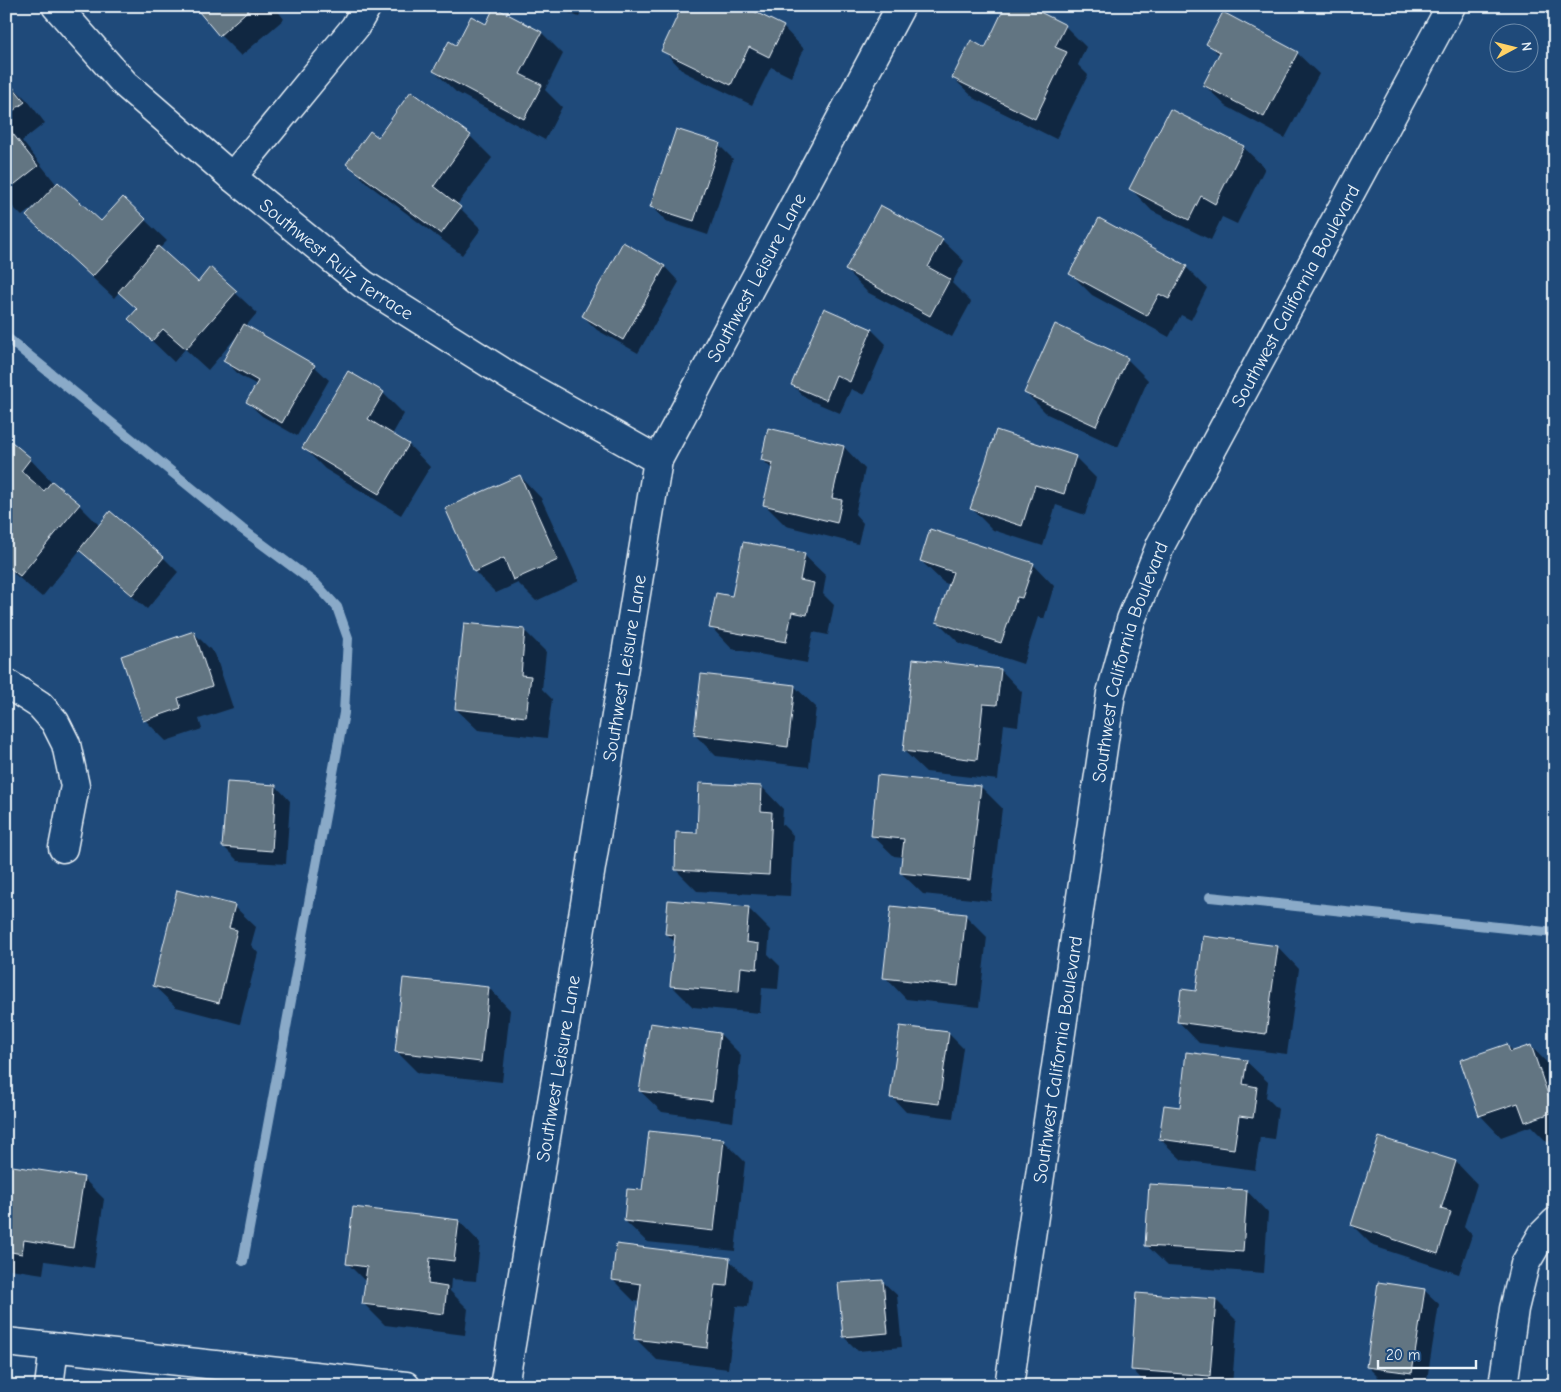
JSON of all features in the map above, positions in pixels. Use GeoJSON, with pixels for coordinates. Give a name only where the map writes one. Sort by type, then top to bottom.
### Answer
{"type":"FeatureCollection","features":[{"type":"Feature","properties":{"kind":"street","name":"Southwest Ruiz Terrace"},"geometry":{"type":"LineString","coordinates":[[56,6],[125,84],[232,177],[363,284],[514,379],[658,460]]}},
{"type":"Feature","properties":{"kind":"street"},"geometry":{"type":"LineString","coordinates":[[232,177],[355,27],[366,6]]}},
{"type":"Feature","properties":{"kind":"street","name":"Southwest Leisure Lane"},"geometry":{"type":"LineString","coordinates":[[504,1386],[658,460],[901,6]]}},
{"type":"Feature","properties":{"kind":"street","name":"Southwest California Boulevard"},"geometry":{"type":"LineString","coordinates":[[1009,1386],[1111,693],[1130,620],[1161,544],[1451,6]]}},
{"type":"Feature","properties":{"kind":"street"},"geometry":{"type":"LineString","coordinates":[[6,683],[40,705],[55,722],[66,744],[74,786],[63,848]]}},
{"type":"Feature","properties":{"kind":"street"},"geometry":{"type":"LineString","coordinates":[[1503,1386],[1514,1309],[1525,1264],[1542,1234],[1555,1222]]}},
{"type":"Feature","properties":{"kind":"street"},"geometry":{"type":"LineString","coordinates":[[6,1342],[406,1386]]}},
{"type":"Feature","properties":{"kind":"street"},"geometry":{"type":"LineString","coordinates":[[49,1386],[54,1348]]}},
{"type":"Feature","properties":{"kind":"building"},"geometry":{"type":"Polygon","coordinates":[[[194,6],[253,6],[219,36],[194,6]]]}},
{"type":"Feature","properties":{"kind":"building"},"geometry":{"type":"Polygon","coordinates":[[[682,6],[691,9],[693,6],[743,6],[784,26],[769,57],[749,47],[731,85],[661,51],[682,6]]]}},
{"type":"Feature","properties":{"kind":"building"},"geometry":{"type":"Polygon","coordinates":[[[1005,6],[1028,6],[1066,25],[1055,47],[1067,52],[1035,119],[952,78],[971,40],[985,48],[1005,6]]]}},
{"type":"Feature","properties":{"kind":"building"},"geometry":{"type":"Polygon","coordinates":[[[494,7],[542,32],[520,74],[542,85],[524,119],[433,71],[449,41],[456,45],[471,16],[486,24],[494,7]]]}},
{"type":"Feature","properties":{"kind":"building"},"geometry":{"type":"Polygon","coordinates":[[[1223,12],[1298,52],[1264,117],[1203,85],[1220,52],[1206,44],[1223,12]]]}},
{"type":"Feature","properties":{"kind":"building"},"geometry":{"type":"Polygon","coordinates":[[[6,78],[25,102],[6,116],[6,78]]]}},
{"type":"Feature","properties":{"kind":"building"},"geometry":{"type":"Polygon","coordinates":[[[411,91],[471,135],[434,186],[461,207],[441,234],[346,164],[370,131],[378,137],[411,91]]]}},
{"type":"Feature","properties":{"kind":"building"},"geometry":{"type":"Polygon","coordinates":[[[1170,109],[1244,146],[1215,204],[1201,196],[1189,220],[1129,189],[1170,109]]]}},
{"type":"Feature","properties":{"kind":"building"},"geometry":{"type":"Polygon","coordinates":[[[6,125],[38,166],[6,191],[6,125]]]}},
{"type":"Feature","properties":{"kind":"building"},"geometry":{"type":"Polygon","coordinates":[[[676,129],[720,143],[694,221],[650,207],[676,129]]]}},
{"type":"Feature","properties":{"kind":"building"},"geometry":{"type":"Polygon","coordinates":[[[58,182],[101,221],[123,197],[146,219],[92,277],[26,216],[58,182]]]}},
{"type":"Feature","properties":{"kind":"building"},"geometry":{"type":"Polygon","coordinates":[[[880,205],[943,239],[928,267],[950,279],[930,316],[845,270],[880,205]]]}},
{"type":"Feature","properties":{"kind":"building"},"geometry":{"type":"Polygon","coordinates":[[[1099,218],[1187,266],[1169,299],[1159,294],[1147,316],[1069,274],[1099,218]]]}},
{"type":"Feature","properties":{"kind":"building"},"geometry":{"type":"Polygon","coordinates":[[[623,242],[665,266],[623,340],[582,316],[623,242]]]}},
{"type":"Feature","properties":{"kind":"building"},"geometry":{"type":"Polygon","coordinates":[[[158,246],[198,282],[210,267],[237,291],[186,349],[163,329],[152,341],[128,319],[137,309],[118,292],[158,246]]]}},
{"type":"Feature","properties":{"kind":"building"},"geometry":{"type":"Polygon","coordinates":[[[824,308],[872,329],[850,382],[836,375],[826,400],[791,385],[824,308]]]}},
{"type":"Feature","properties":{"kind":"building"},"geometry":{"type":"Polygon","coordinates":[[[244,324],[315,365],[282,423],[246,402],[258,381],[223,361],[244,324]]]}},
{"type":"Feature","properties":{"kind":"building"},"geometry":{"type":"Polygon","coordinates":[[[1055,324],[1128,358],[1096,426],[1024,393],[1055,324]]]}},
{"type":"Feature","properties":{"kind":"building"},"geometry":{"type":"Polygon","coordinates":[[[348,371],[384,392],[368,419],[409,444],[379,494],[302,448],[348,371]]]}},
{"type":"Feature","properties":{"kind":"building"},"geometry":{"type":"Polygon","coordinates":[[[768,428],[844,446],[832,498],[842,500],[837,523],[763,505],[773,463],[761,460],[768,428]]]}},
{"type":"Feature","properties":{"kind":"building"},"geometry":{"type":"Polygon","coordinates":[[[996,430],[1076,456],[1064,494],[1035,485],[1022,526],[970,509],[996,430]]]}},
{"type":"Feature","properties":{"kind":"building"},"geometry":{"type":"Polygon","coordinates":[[[6,437],[31,458],[21,471],[44,491],[52,481],[80,504],[20,576],[6,565],[6,437]]]}},
{"type":"Feature","properties":{"kind":"building"},"geometry":{"type":"Polygon","coordinates":[[[520,475],[558,560],[513,580],[504,558],[474,572],[445,508],[520,475]]]}},
{"type":"Feature","properties":{"kind":"building"},"geometry":{"type":"Polygon","coordinates":[[[110,511],[164,557],[132,595],[79,550],[110,511]]]}},
{"type":"Feature","properties":{"kind":"building"},"geometry":{"type":"Polygon","coordinates":[[[930,529],[1034,563],[1022,598],[1017,597],[1001,643],[936,622],[953,572],[920,561],[930,529]]]}},
{"type":"Feature","properties":{"kind":"building"},"geometry":{"type":"Polygon","coordinates":[[[743,542],[805,553],[800,580],[814,583],[807,615],[792,612],[786,642],[709,628],[716,593],[732,596],[743,542]]]}},
{"type":"Feature","properties":{"kind":"building"},"geometry":{"type":"Polygon","coordinates":[[[464,623],[525,629],[521,675],[531,676],[526,717],[455,709],[464,623]]]}},
{"type":"Feature","properties":{"kind":"building"},"geometry":{"type":"Polygon","coordinates":[[[194,631],[212,686],[178,698],[181,708],[143,721],[121,656],[194,631]]]}},
{"type":"Feature","properties":{"kind":"building"},"geometry":{"type":"Polygon","coordinates":[[[913,659],[1001,669],[997,705],[983,704],[977,760],[903,751],[913,659]]]}},
{"type":"Feature","properties":{"kind":"building"},"geometry":{"type":"Polygon","coordinates":[[[701,674],[795,685],[788,747],[694,735],[701,674]]]}},
{"type":"Feature","properties":{"kind":"building"},"geometry":{"type":"Polygon","coordinates":[[[877,775],[981,786],[970,880],[900,873],[904,839],[871,836],[877,775]]]}},
{"type":"Feature","properties":{"kind":"building"},"geometry":{"type":"Polygon","coordinates":[[[227,782],[276,785],[272,851],[222,847],[227,782]]]}},
{"type":"Feature","properties":{"kind":"building"},"geometry":{"type":"Polygon","coordinates":[[[699,783],[762,786],[761,811],[772,812],[769,875],[675,870],[676,832],[697,833],[699,783]]]}},
{"type":"Feature","properties":{"kind":"building"},"geometry":{"type":"Polygon","coordinates":[[[177,890],[235,905],[229,928],[237,930],[219,1003],[153,986],[177,890]]]}},
{"type":"Feature","properties":{"kind":"building"},"geometry":{"type":"Polygon","coordinates":[[[668,900],[749,907],[746,942],[759,944],[757,969],[741,967],[739,992],[670,986],[675,935],[665,934],[668,900]]]}},
{"type":"Feature","properties":{"kind":"building"},"geometry":{"type":"Polygon","coordinates":[[[891,906],[966,914],[958,986],[883,978],[891,906]]]}},
{"type":"Feature","properties":{"kind":"building"},"geometry":{"type":"Polygon","coordinates":[[[1203,936],[1278,946],[1266,1034],[1177,1022],[1181,989],[1196,991],[1203,936]]]}},
{"type":"Feature","properties":{"kind":"building"},"geometry":{"type":"Polygon","coordinates":[[[403,978],[489,987],[481,1062],[395,1052],[403,978]]]}},
{"type":"Feature","properties":{"kind":"building"},"geometry":{"type":"Polygon","coordinates":[[[650,1023],[720,1033],[712,1101],[639,1091],[650,1023]]]}},
{"type":"Feature","properties":{"kind":"building"},"geometry":{"type":"Polygon","coordinates":[[[900,1026],[949,1032],[939,1104],[890,1098],[900,1026]]]}},
{"type":"Feature","properties":{"kind":"building"},"geometry":{"type":"Polygon","coordinates":[[[1507,1044],[1510,1052],[1531,1045],[1554,1112],[1525,1122],[1518,1103],[1479,1116],[1460,1060],[1507,1044]]]}},
{"type":"Feature","properties":{"kind":"building"},"geometry":{"type":"Polygon","coordinates":[[[1186,1052],[1247,1060],[1243,1084],[1257,1087],[1253,1118],[1239,1116],[1234,1149],[1159,1139],[1164,1105],[1180,1107],[1186,1052]]]}},
{"type":"Feature","properties":{"kind":"building"},"geometry":{"type":"Polygon","coordinates":[[[649,1131],[724,1139],[714,1231],[624,1221],[627,1189],[642,1190],[649,1131]]]}},
{"type":"Feature","properties":{"kind":"building"},"geometry":{"type":"Polygon","coordinates":[[[1379,1137],[1456,1161],[1441,1209],[1451,1212],[1438,1254],[1351,1225],[1379,1137]]]}},
{"type":"Feature","properties":{"kind":"building"},"geometry":{"type":"Polygon","coordinates":[[[6,1165],[84,1177],[73,1248],[24,1240],[22,1254],[6,1251],[6,1165]]]}},
{"type":"Feature","properties":{"kind":"building"},"geometry":{"type":"Polygon","coordinates":[[[1149,1184],[1247,1190],[1243,1252],[1145,1246],[1149,1184]]]}},
{"type":"Feature","properties":{"kind":"building"},"geometry":{"type":"Polygon","coordinates":[[[353,1207],[459,1220],[454,1261],[430,1258],[428,1284],[447,1287],[444,1314],[362,1304],[367,1267],[346,1264],[353,1207]]]}},
{"type":"Feature","properties":{"kind":"building"},"geometry":{"type":"Polygon","coordinates":[[[616,1244],[730,1258],[727,1286],[715,1285],[707,1348],[634,1339],[641,1284],[612,1280],[616,1244]]]}},
{"type":"Feature","properties":{"kind":"building"},"geometry":{"type":"Polygon","coordinates":[[[883,1280],[888,1333],[843,1337],[838,1283],[883,1280]]]}},
{"type":"Feature","properties":{"kind":"building"},"geometry":{"type":"Polygon","coordinates":[[[1378,1282],[1425,1289],[1412,1373],[1366,1367],[1378,1282]]]}},
{"type":"Feature","properties":{"kind":"building"},"geometry":{"type":"Polygon","coordinates":[[[1136,1293],[1216,1299],[1210,1376],[1131,1370],[1136,1293]]]}},
{"type":"Feature","properties":{"kind":"waterway"},"geometry":{"type":"LineString","coordinates":[[6,337],[242,529],[316,584],[337,607],[348,638],[344,713],[243,1261]]}},
{"type":"Feature","properties":{"kind":"waterway"},"geometry":{"type":"LineString","coordinates":[[1210,897],[1555,933]]}}]}
